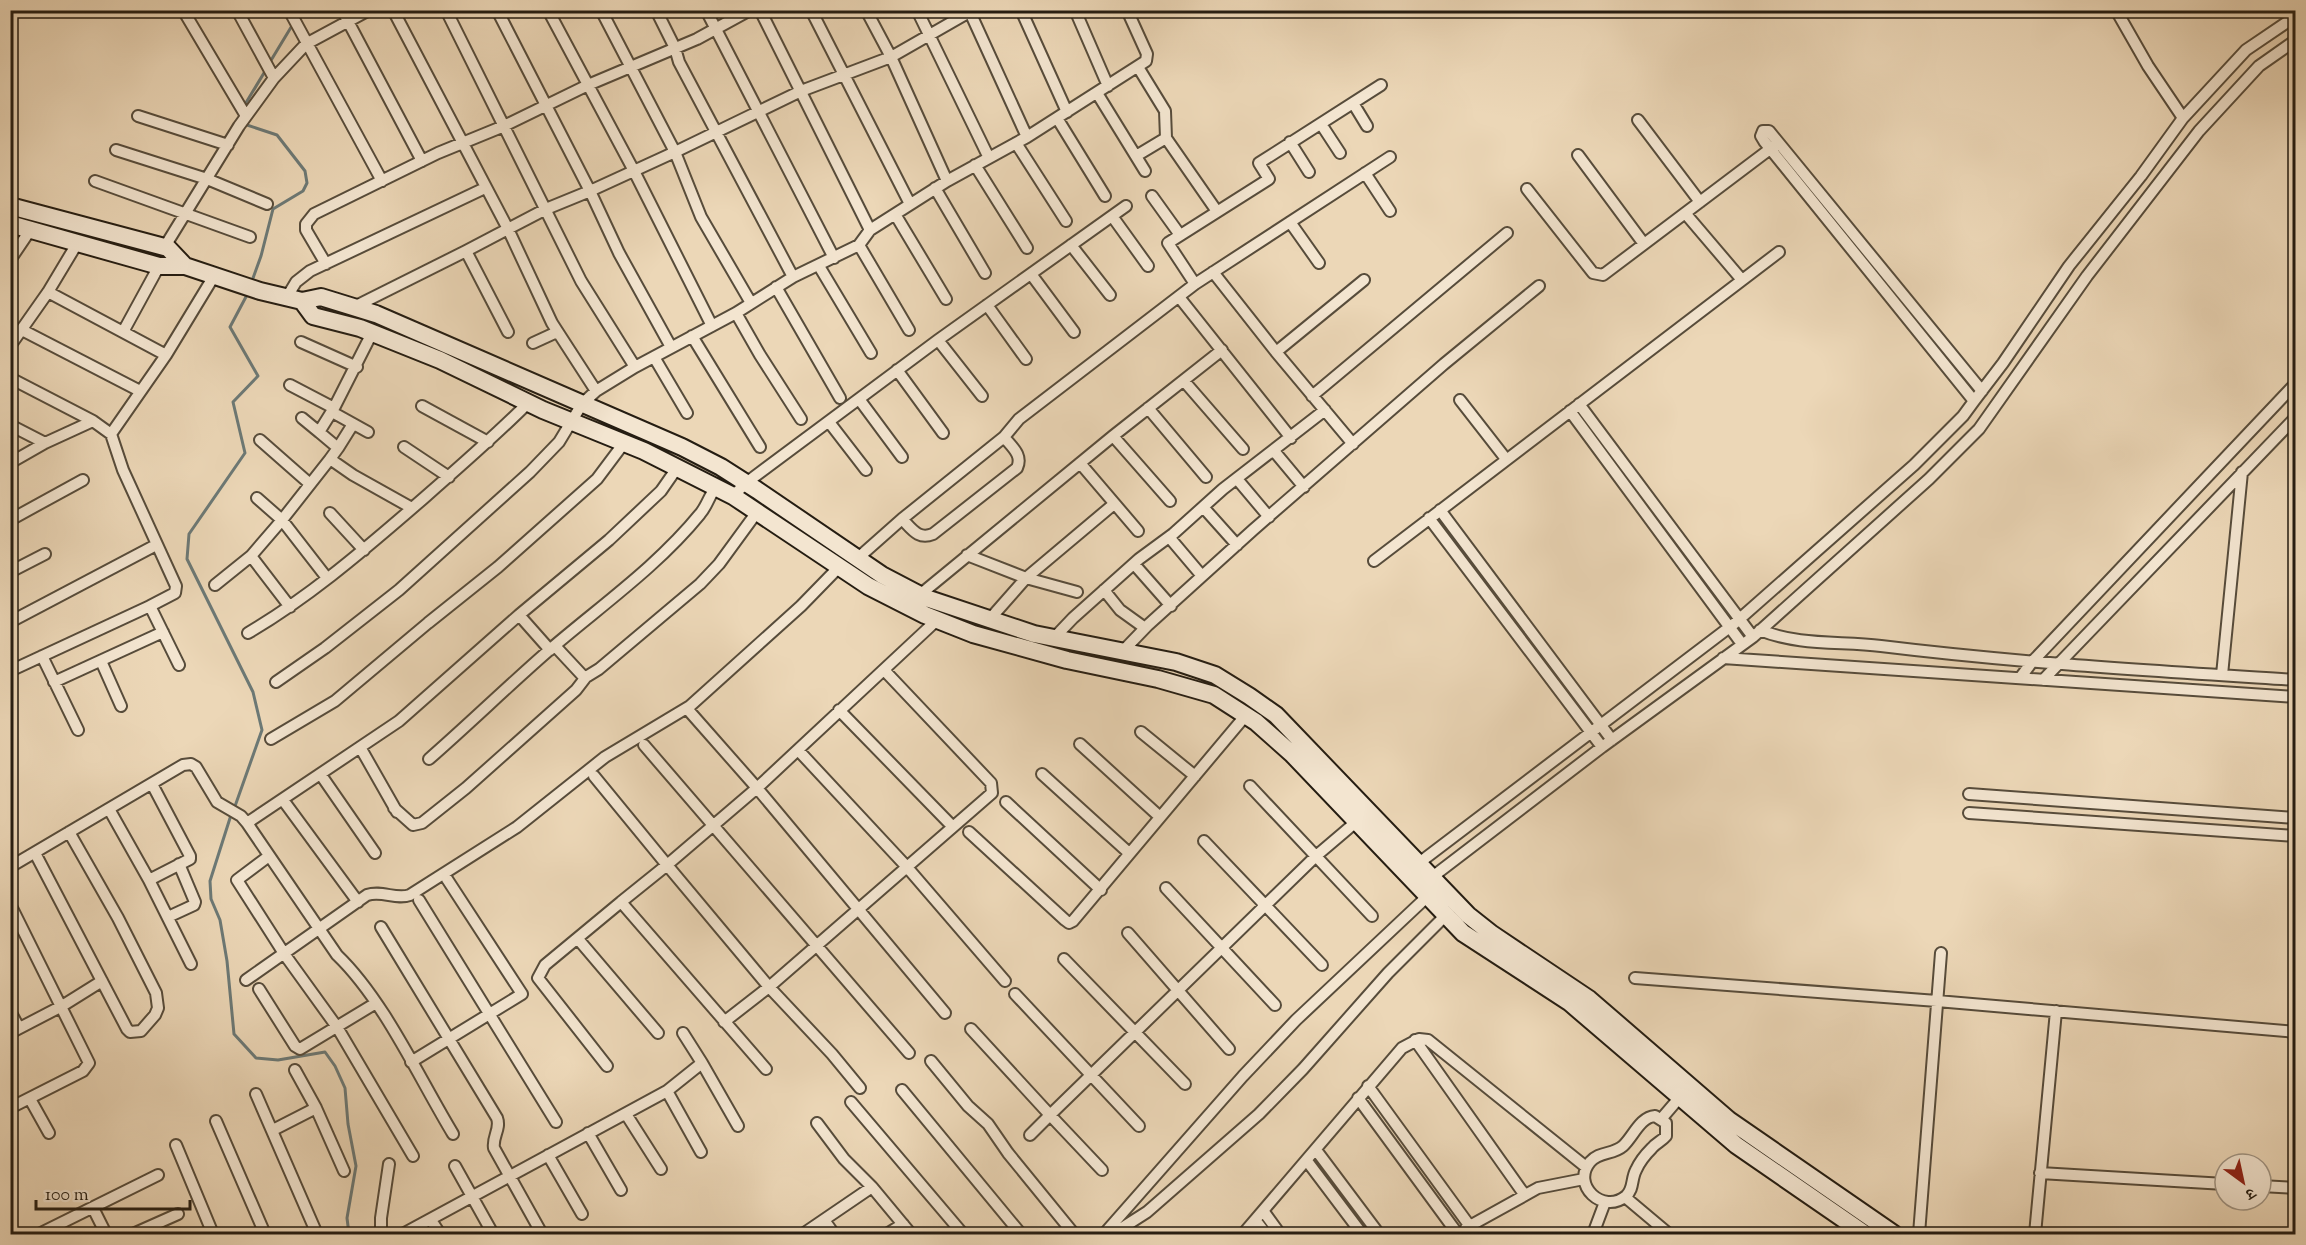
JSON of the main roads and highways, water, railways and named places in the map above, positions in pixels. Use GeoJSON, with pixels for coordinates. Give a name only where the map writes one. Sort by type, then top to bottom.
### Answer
{"type":"FeatureCollection","features":[{"type":"Feature","properties":{"kind":"main road"},"geometry":{"type":"LineString","coordinates":[[10,206],[168,248],[185,266]]}},
{"type":"Feature","properties":{"kind":"main road"},"geometry":{"type":"LineString","coordinates":[[10,224],[159,266],[185,266],[260,291],[295,299],[321,297],[396,322],[672,442],[721,467],[882,575],[920,595],[989,620],[1054,638],[1176,662],[1215,675],[1276,715],[1419,862],[1446,915],[1463,933],[1554,991],[1752,1157],[1865,1234]]}},
{"type":"Feature","properties":{"kind":"main road"},"geometry":{"type":"LineString","coordinates":[[295,299],[313,316],[372,333],[440,360],[528,403],[624,443],[716,487],[868,586],[937,620],[973,634],[1067,660],[1158,679],[1214,694],[1246,716],[1292,754],[1406,873],[1430,886],[1492,934],[1588,999],[1729,1120],[1894,1234]]}},
{"type":"Feature","properties":{"kind":"waterway"},"geometry":{"type":"LineString","coordinates":[[296,18],[301,10]]}},
{"type":"Feature","properties":{"kind":"waterway"},"geometry":{"type":"LineString","coordinates":[[270,62],[293,24]]}},
{"type":"Feature","properties":{"kind":"waterway"},"geometry":{"type":"LineString","coordinates":[[244,106],[267,68]]}},
{"type":"Feature","properties":{"kind":"waterway"},"geometry":{"type":"LineString","coordinates":[[244,124],[277,135],[305,171],[307,183],[303,191],[273,209],[252,281]]}},
{"type":"Feature","properties":{"kind":"waterway"},"geometry":{"type":"LineString","coordinates":[[234,809],[262,730],[253,692],[187,559],[189,534],[245,453],[233,402],[258,376],[230,327],[248,293]]}},
{"type":"Feature","properties":{"kind":"waterway"},"geometry":{"type":"LineString","coordinates":[[231,815],[210,881],[211,899],[220,920],[227,961],[234,1034],[256,1058],[278,1060],[325,1052],[335,1066],[345,1088],[348,1124],[356,1166],[347,1218],[349,1234]]}}]}
